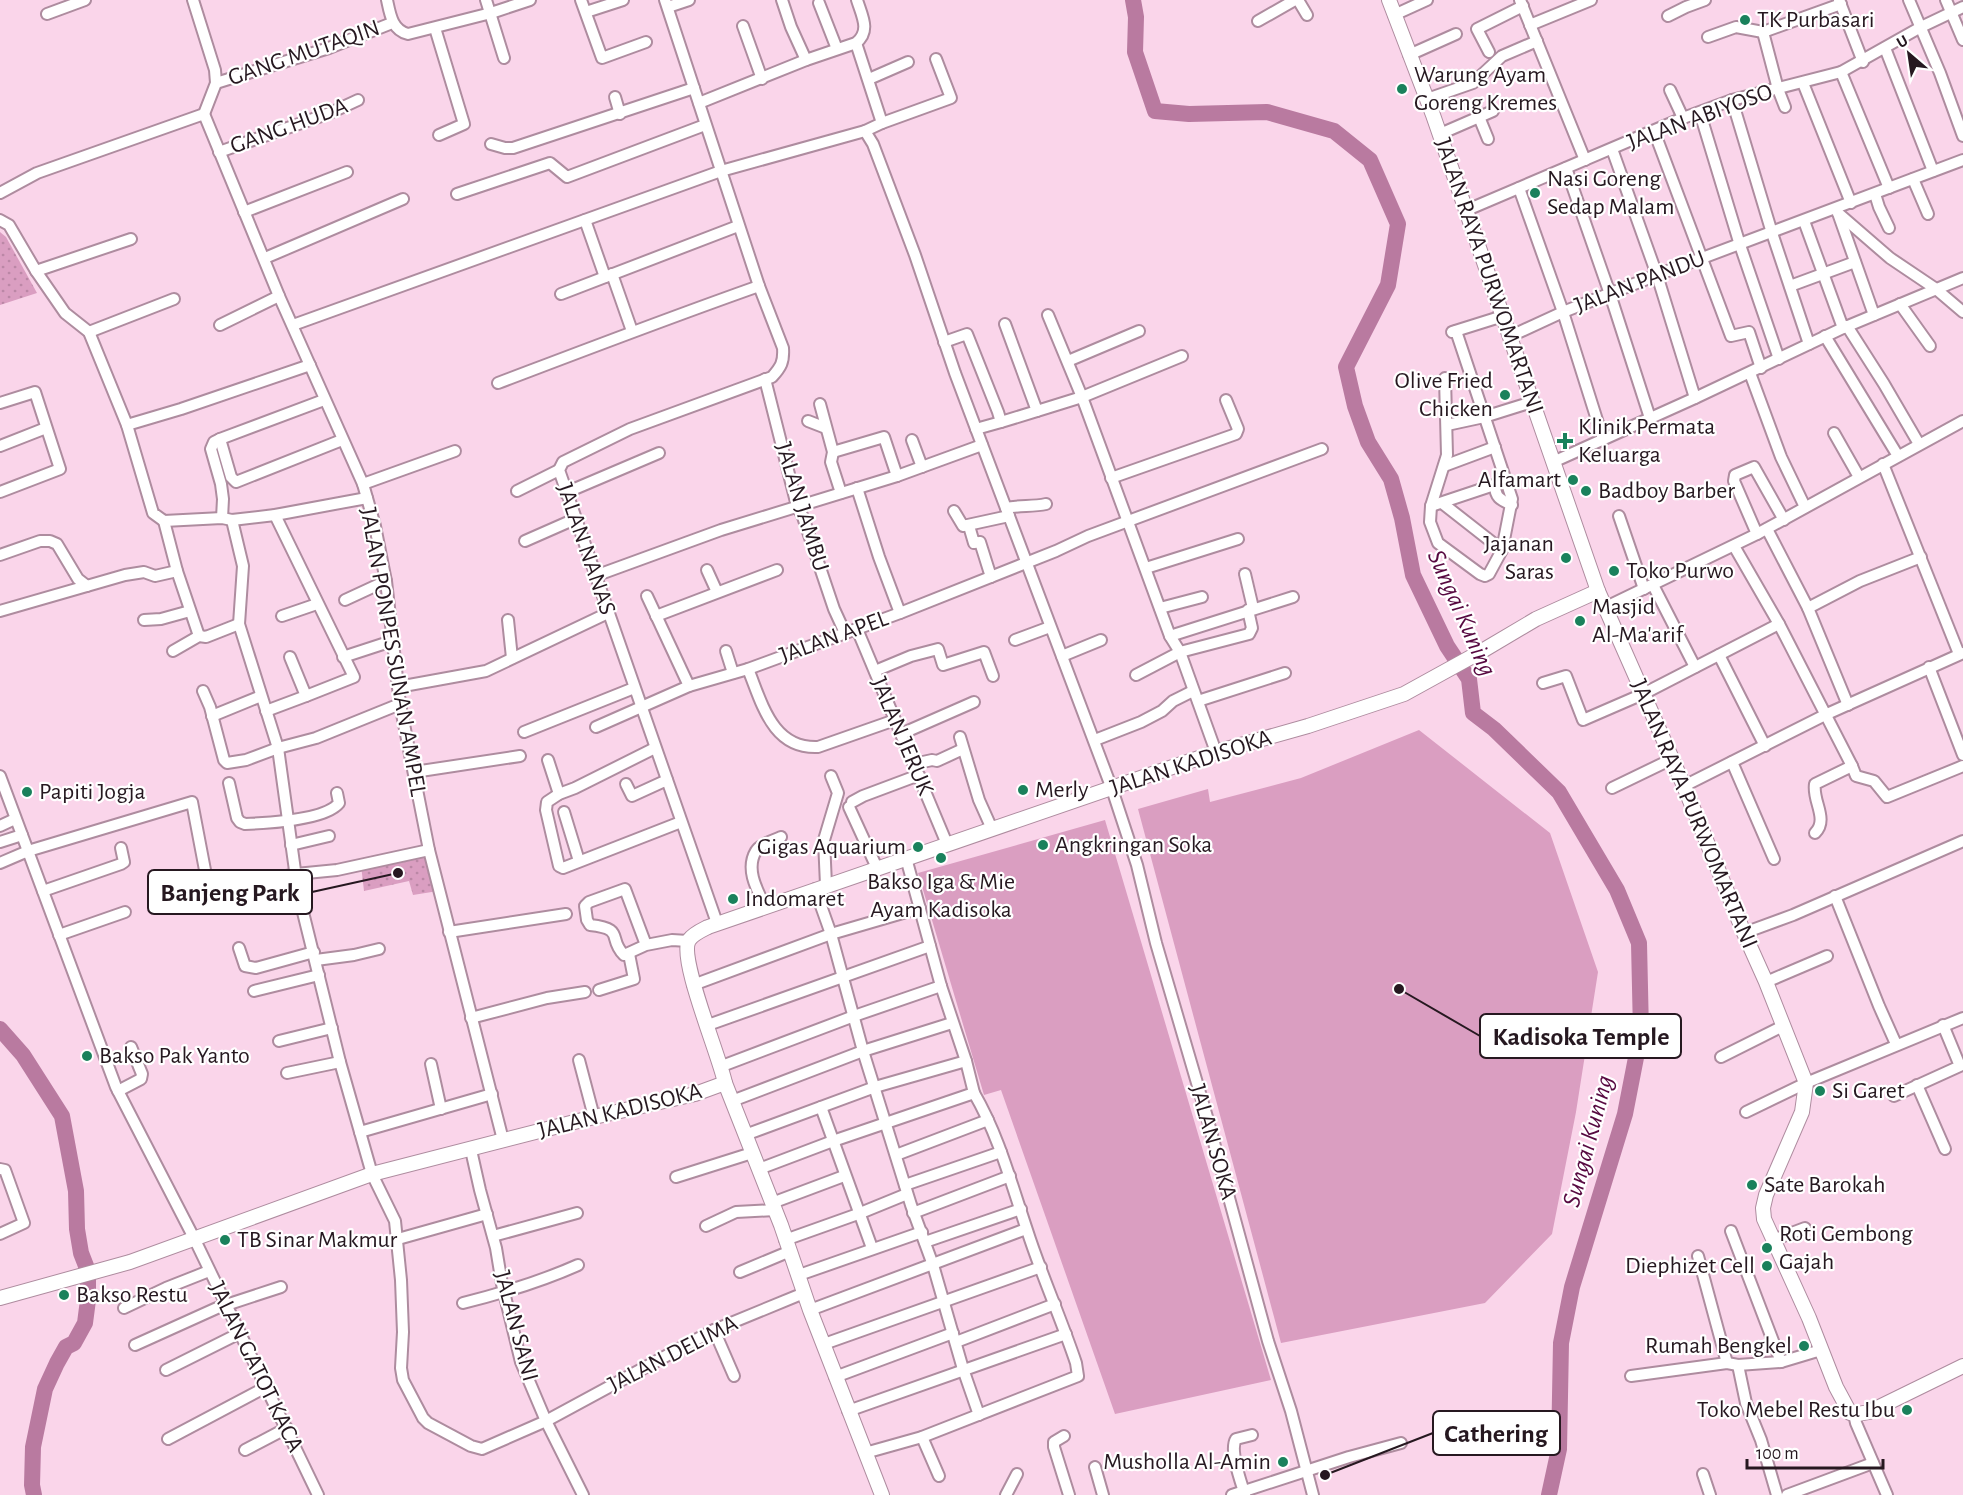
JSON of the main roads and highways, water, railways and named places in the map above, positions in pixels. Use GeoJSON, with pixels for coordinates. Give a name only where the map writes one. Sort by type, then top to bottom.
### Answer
{"type":"FeatureCollection","features":[{"type":"Feature","properties":{"kind":"waterway","name":"Sungai Kuning"},"geometry":{"type":"LineString","coordinates":[[1133,0],[1136,17],[1135,52],[1155,111],[1189,114],[1267,112],[1334,131],[1370,160],[1398,224],[1388,285],[1346,367],[1355,406],[1368,442],[1391,479],[1402,518],[1413,575],[1447,646],[1469,679],[1473,713],[1494,729],[1559,792],[1617,890],[1639,943],[1641,1032],[1625,1114],[1572,1287],[1561,1343],[1559,1449],[1549,1495]]}},
{"type":"Feature","properties":{"kind":"waterway"},"geometry":{"type":"LineString","coordinates":[[0,1029],[23,1055],[62,1116],[76,1191],[77,1229],[81,1253],[88,1271],[85,1323],[74,1343],[66,1347],[45,1389],[33,1447],[34,1495]]}},
{"type":"Feature","properties":{"kind":"place","name":"TK Purbasari"},"geometry":{"type":"Point","coordinates":[1745,20]}},
{"type":"Feature","properties":{"kind":"place","name":"Warung Ayam Goreng Kremes"},"geometry":{"type":"Point","coordinates":[1402,89]}},
{"type":"Feature","properties":{"kind":"place","name":"Nasi Goreng Sedap Malam"},"geometry":{"type":"Point","coordinates":[1535,193]}},
{"type":"Feature","properties":{"kind":"place","name":"Olive Fried Chicken"},"geometry":{"type":"Point","coordinates":[1505,395]}},
{"type":"Feature","properties":{"kind":"place","name":"Klinik Permata Keluarga"},"geometry":{"type":"Point","coordinates":[1565,441]}},
{"type":"Feature","properties":{"kind":"place","name":"Alfamart"},"geometry":{"type":"Point","coordinates":[1573,480]}},
{"type":"Feature","properties":{"kind":"place","name":"Badboy Barber"},"geometry":{"type":"Point","coordinates":[1586,491]}},
{"type":"Feature","properties":{"kind":"place","name":"Jajanan Saras"},"geometry":{"type":"Point","coordinates":[1566,558]}},
{"type":"Feature","properties":{"kind":"place","name":"Toko Purwo"},"geometry":{"type":"Point","coordinates":[1614,571]}},
{"type":"Feature","properties":{"kind":"place","name":"Masjid Al-Ma'arif"},"geometry":{"type":"Point","coordinates":[1580,621]}},
{"type":"Feature","properties":{"kind":"place","name":"Merly"},"geometry":{"type":"Point","coordinates":[1023,790]}},
{"type":"Feature","properties":{"kind":"place","name":"Papiti Jogja"},"geometry":{"type":"Point","coordinates":[27,792]}},
{"type":"Feature","properties":{"kind":"place","name":"Angkringan Soka"},"geometry":{"type":"Point","coordinates":[1043,845]}},
{"type":"Feature","properties":{"kind":"place","name":"Gigas Aquarium"},"geometry":{"type":"Point","coordinates":[918,847]}},
{"type":"Feature","properties":{"kind":"place","name":"Bakso Iga & Mie Ayam Kadisoka"},"geometry":{"type":"Point","coordinates":[941,858]}},
{"type":"Feature","properties":{"kind":"place","name":"Banjeng Park"},"geometry":{"type":"Point","coordinates":[398,873]}},
{"type":"Feature","properties":{"kind":"place","name":"Indomaret"},"geometry":{"type":"Point","coordinates":[733,899]}},
{"type":"Feature","properties":{"kind":"place","name":"Kadisoka Temple"},"geometry":{"type":"Point","coordinates":[1399,989]}},
{"type":"Feature","properties":{"kind":"place","name":"Bakso Pak Yanto"},"geometry":{"type":"Point","coordinates":[87,1056]}},
{"type":"Feature","properties":{"kind":"place","name":"Si Garet"},"geometry":{"type":"Point","coordinates":[1820,1091]}},
{"type":"Feature","properties":{"kind":"place","name":"Sate Barokah"},"geometry":{"type":"Point","coordinates":[1752,1185]}},
{"type":"Feature","properties":{"kind":"place","name":"TB Sinar Makmur"},"geometry":{"type":"Point","coordinates":[225,1240]}},
{"type":"Feature","properties":{"kind":"place","name":"Roti Gembong Gajah"},"geometry":{"type":"Point","coordinates":[1767,1248]}},
{"type":"Feature","properties":{"kind":"place","name":"Diephizet Cell"},"geometry":{"type":"Point","coordinates":[1767,1266]}},
{"type":"Feature","properties":{"kind":"place","name":"Bakso Restu"},"geometry":{"type":"Point","coordinates":[64,1295]}},
{"type":"Feature","properties":{"kind":"place","name":"Rumah Bengkel"},"geometry":{"type":"Point","coordinates":[1804,1346]}},
{"type":"Feature","properties":{"kind":"place","name":"Toko Mebel Restu Ibu"},"geometry":{"type":"Point","coordinates":[1907,1410]}},
{"type":"Feature","properties":{"kind":"place","name":"Musholla Al-Amin"},"geometry":{"type":"Point","coordinates":[1283,1462]}},
{"type":"Feature","properties":{"kind":"place","name":"Cathering"},"geometry":{"type":"Point","coordinates":[1325,1475]}}]}
